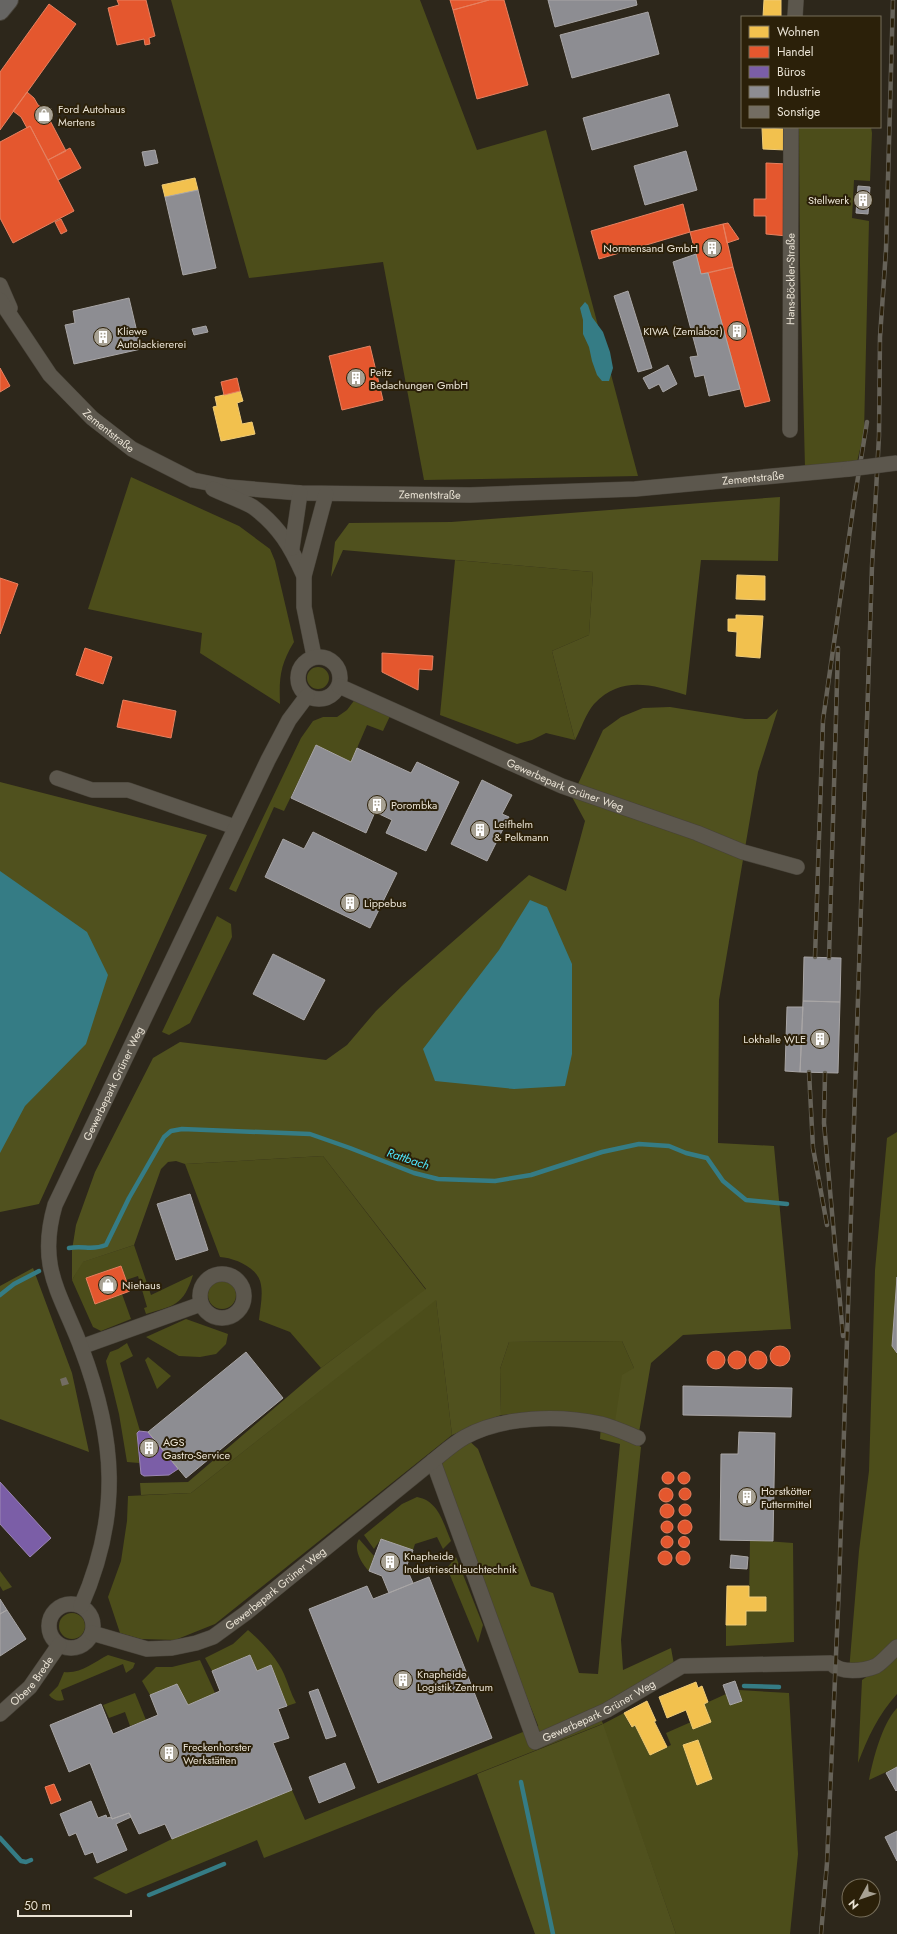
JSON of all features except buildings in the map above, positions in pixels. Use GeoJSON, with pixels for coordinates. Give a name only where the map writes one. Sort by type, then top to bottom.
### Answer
{"type":"FeatureCollection","features":[{"type":"Feature","properties":{"kind":"main road"},"geometry":{"type":"LineString","coordinates":[[0,11],[9,0]]}},
{"type":"Feature","properties":{"kind":"street"},"geometry":{"type":"LineString","coordinates":[[795,16],[796,0]]}},
{"type":"Feature","properties":{"kind":"street","name":"Hans-Böckler-Straße"},"geometry":{"type":"LineString","coordinates":[[790,430],[791,128]]}},
{"type":"Feature","properties":{"kind":"street","name":"Zementstraße"},"geometry":{"type":"LineString","coordinates":[[0,285],[22,332]]}},
{"type":"Feature","properties":{"kind":"street","name":"Zementstraße"},"geometry":{"type":"LineString","coordinates":[[0,300],[50,374],[92,418],[122,443],[193,480],[228,487],[326,494],[470,495],[635,489],[750,480],[850,470],[897,463]]}},
{"type":"Feature","properties":{"kind":"street"},"geometry":{"type":"LineString","coordinates":[[193,480],[252,507],[277,528],[292,548],[304,576]]}},
{"type":"Feature","properties":{"kind":"street"},"geometry":{"type":"LineString","coordinates":[[292,548],[300,493]]}},
{"type":"Feature","properties":{"kind":"street"},"geometry":{"type":"LineString","coordinates":[[314,656],[304,606],[304,576],[326,494]]}},
{"type":"Feature","properties":{"kind":"street"},"geometry":{"type":"LineString","coordinates":[[314,656],[323,656],[332,660],[338,667],[340,677],[339,686],[334,694],[326,698],[316,699],[307,696],[300,689],[297,679],[299,669],[305,661],[314,656]]}},
{"type":"Feature","properties":{"kind":"street","name":"Gewerbepark Grüner Weg"},"geometry":{"type":"LineString","coordinates":[[339,686],[562,786],[743,852],[797,867]]}},
{"type":"Feature","properties":{"kind":"street","name":"Gewerbepark Grüner Weg"},"geometry":{"type":"LineString","coordinates":[[81,1606],[91,1583],[99,1556],[106,1523],[110,1468],[96,1392],[81,1347],[56,1289],[49,1264],[47,1244],[49,1223],[55,1205],[235,827],[289,720],[307,696]]}},
{"type":"Feature","properties":{"kind":"street"},"geometry":{"type":"LineString","coordinates":[[57,778],[92,790],[128,790],[235,827]]}},
{"type":"Feature","properties":{"kind":"street"},"geometry":{"type":"LineString","coordinates":[[81,1347],[201,1304]]}},
{"type":"Feature","properties":{"kind":"street","name":"Gewerbepark Grüner Weg"},"geometry":{"type":"LineString","coordinates":[[92,1633],[147,1649],[172,1648],[196,1643],[213,1637],[246,1613],[433,1461],[465,1437],[498,1424],[532,1419],[554,1419],[601,1424],[638,1438]]}},
{"type":"Feature","properties":{"kind":"street","name":"Gewerbepark Grüner Weg"},"geometry":{"type":"LineString","coordinates":[[433,1461],[535,1742],[607,1710],[682,1666],[832,1664],[836,1668],[849,1671],[876,1666],[897,1647]]}},
{"type":"Feature","properties":{"kind":"street"},"geometry":{"type":"LineString","coordinates":[[66,1604],[81,1606],[86,1609],[93,1620],[92,1633],[85,1644],[79,1647],[65,1648],[59,1645],[50,1633],[49,1626],[52,1614],[59,1607],[66,1604]]}},
{"type":"Feature","properties":{"kind":"street","name":"Obere Brede"},"geometry":{"type":"LineString","coordinates":[[0,1714],[30,1687],[59,1645]]}},
{"type":"Feature","properties":{"kind":"shaded area"},"geometry":{"type":"Polygon","coordinates":[[[171,0],[420,0],[477,150],[546,130],[638,476],[424,480],[383,262],[249,278],[171,0]]]}},
{"type":"Feature","properties":{"kind":"shaded area"},"geometry":{"type":"Polygon","coordinates":[[[799,128],[871,128],[870,181],[854,180],[852,218],[869,221],[864,432],[857,462],[805,468],[800,266],[799,128]]]}},
{"type":"Feature","properties":{"kind":"shaded area"},"geometry":{"type":"Polygon","coordinates":[[[131,477],[239,526],[270,549],[275,561],[294,642],[289,650],[281,672],[280,704],[200,653],[202,633],[88,609],[131,477]]]}},
{"type":"Feature","properties":{"kind":"shaded area"},"geometry":{"type":"Polygon","coordinates":[[[780,497],[778,561],[701,560],[686,695],[661,688],[638,685],[615,689],[594,704],[586,716],[575,740],[552,651],[589,635],[593,572],[343,550],[331,577],[335,542],[349,523],[451,522],[780,497]]]}},
{"type":"Feature","properties":{"kind":"shaded area"},"geometry":{"type":"Polygon","coordinates":[[[455,560],[593,572],[589,635],[552,651],[575,740],[546,733],[532,740],[517,744],[440,715],[455,560]]]}},
{"type":"Feature","properties":{"kind":"shaded area"},"geometry":{"type":"Polygon","coordinates":[[[318,667],[326,670],[329,678],[326,686],[318,689],[310,686],[307,678],[310,670],[318,667]]]}},
{"type":"Feature","properties":{"kind":"shaded area"},"geometry":{"type":"Polygon","coordinates":[[[356,698],[390,716],[383,731],[367,725],[351,762],[316,745],[284,811],[274,807],[236,892],[229,889],[301,738],[313,721],[323,717],[337,717],[347,710],[356,698]]]}},
{"type":"Feature","properties":{"kind":"shaded area"},"geometry":{"type":"Polygon","coordinates":[[[670,707],[745,719],[767,719],[778,709],[758,772],[719,1000],[718,1143],[774,1146],[791,1329],[683,1335],[651,1363],[638,1438],[614,1428],[622,1375],[634,1368],[622,1341],[509,1342],[500,1369],[501,1415],[452,1435],[436,1300],[191,1493],[141,1495],[140,1483],[188,1482],[321,1368],[426,1289],[323,1156],[185,1164],[176,1161],[168,1162],[161,1169],[134,1245],[83,1262],[72,1280],[72,1250],[76,1225],[95,1172],[153,1058],[180,1042],[326,1060],[347,1045],[376,1011],[402,986],[529,875],[566,891],[585,821],[572,797],[603,730],[621,717],[643,708],[670,707]]]}},
{"type":"Feature","properties":{"kind":"shaded area"},"geometry":{"type":"Polygon","coordinates":[[[0,782],[207,835],[39,1204],[0,1212],[0,782]]]}},
{"type":"Feature","properties":{"kind":"shaded area"},"geometry":{"type":"Polygon","coordinates":[[[217,916],[231,924],[232,937],[190,1023],[169,1035],[162,1032],[217,916]]]}},
{"type":"Feature","properties":{"kind":"shaded area"},"geometry":{"type":"Polygon","coordinates":[[[897,1132],[897,1277],[892,1346],[897,1353],[897,1647],[876,1666],[849,1671],[859,1551],[869,1471],[875,1270],[887,1138],[897,1132]]]}},
{"type":"Feature","properties":{"kind":"shaded area"},"geometry":{"type":"Polygon","coordinates":[[[323,1156],[426,1290],[321,1368],[290,1332],[259,1320],[262,1294],[259,1279],[251,1269],[245,1265],[232,1259],[220,1257],[185,1164],[323,1156]]]}},
{"type":"Feature","properties":{"kind":"shaded area"},"geometry":{"type":"Polygon","coordinates":[[[134,1245],[151,1295],[193,1275],[186,1293],[177,1303],[146,1314],[144,1308],[147,1307],[138,1276],[126,1280],[121,1266],[86,1278],[95,1304],[122,1294],[131,1319],[101,1331],[93,1327],[72,1280],[82,1262],[134,1245]]]}},
{"type":"Feature","properties":{"kind":"shaded area"},"geometry":{"type":"Polygon","coordinates":[[[33,1268],[72,1373],[89,1452],[0,1419],[0,1286],[33,1268]]]}},
{"type":"Feature","properties":{"kind":"shaded area"},"geometry":{"type":"Polygon","coordinates":[[[222,1281],[228,1282],[232,1285],[235,1289],[235,1301],[232,1305],[228,1308],[222,1309],[216,1308],[212,1305],[209,1301],[208,1295],[209,1289],[212,1285],[216,1282],[222,1281]]]}},
{"type":"Feature","properties":{"kind":"shaded area"},"geometry":{"type":"Polygon","coordinates":[[[436,1299],[452,1435],[215,1624],[175,1640],[141,1639],[120,1633],[108,1597],[121,1561],[127,1521],[128,1496],[191,1493],[436,1299]]]}},
{"type":"Feature","properties":{"kind":"shaded area"},"geometry":{"type":"Polygon","coordinates":[[[186,1319],[228,1334],[226,1344],[216,1354],[200,1357],[179,1356],[146,1337],[186,1319]]]}},
{"type":"Feature","properties":{"kind":"shaded area"},"geometry":{"type":"Polygon","coordinates":[[[622,1341],[634,1368],[614,1428],[560,1412],[501,1415],[500,1369],[509,1342],[622,1341]]]}},
{"type":"Feature","properties":{"kind":"shaded area"},"geometry":{"type":"Polygon","coordinates":[[[127,1343],[133,1356],[120,1363],[140,1431],[137,1432],[139,1463],[127,1462],[119,1414],[106,1361],[110,1352],[127,1343]]]}},
{"type":"Feature","properties":{"kind":"shaded area"},"geometry":{"type":"Polygon","coordinates":[[[148,1357],[171,1376],[157,1389],[145,1360],[148,1357]]]}},
{"type":"Feature","properties":{"kind":"shaded area"},"geometry":{"type":"Polygon","coordinates":[[[601,1424],[641,1447],[621,1640],[623,1670],[671,1648],[675,1670],[541,1733],[433,1461],[465,1437],[478,1449],[531,1586],[553,1593],[579,1673],[598,1674],[620,1444],[600,1439],[601,1424]]]}},
{"type":"Feature","properties":{"kind":"shaded area"},"geometry":{"type":"Polygon","coordinates":[[[417,1497],[424,1499],[435,1508],[443,1520],[451,1541],[443,1549],[437,1537],[415,1544],[413,1550],[381,1539],[374,1549],[364,1535],[402,1504],[417,1497]]]}},
{"type":"Feature","properties":{"kind":"shaded area"},"geometry":{"type":"Polygon","coordinates":[[[359,1539],[374,1556],[369,1571],[363,1564],[357,1551],[357,1543],[359,1539]]]}},
{"type":"Feature","properties":{"kind":"shaded area"},"geometry":{"type":"Polygon","coordinates":[[[750,1540],[793,1543],[794,1642],[726,1646],[726,1625],[746,1625],[746,1611],[766,1611],[766,1597],[749,1597],[750,1540]]]}},
{"type":"Feature","properties":{"kind":"shaded area"},"geometry":{"type":"Polygon","coordinates":[[[456,1557],[483,1625],[478,1643],[447,1568],[456,1557]]]}},
{"type":"Feature","properties":{"kind":"shaded area"},"geometry":{"type":"Polygon","coordinates":[[[0,1571],[12,1587],[3,1591],[0,1586],[0,1571]]]}},
{"type":"Feature","properties":{"kind":"shaded area"},"geometry":{"type":"Polygon","coordinates":[[[72,1613],[81,1617],[85,1626],[81,1635],[72,1639],[63,1635],[59,1626],[63,1617],[72,1613]]]}},
{"type":"Feature","properties":{"kind":"shaded area"},"geometry":{"type":"Polygon","coordinates":[[[248,1630],[273,1656],[281,1668],[296,1703],[287,1706],[271,1665],[257,1671],[249,1655],[212,1671],[205,1658],[233,1644],[248,1630]]]}},
{"type":"Feature","properties":{"kind":"shaded area"},"geometry":{"type":"Polygon","coordinates":[[[897,1652],[897,1694],[884,1710],[874,1727],[858,1763],[862,1680],[884,1665],[897,1652]]]}},
{"type":"Feature","properties":{"kind":"shaded area"},"geometry":{"type":"Polygon","coordinates":[[[108,1655],[135,1663],[133,1668],[126,1673],[123,1664],[61,1690],[64,1700],[56,1700],[49,1695],[58,1686],[64,1672],[82,1669],[108,1655]]]}},
{"type":"Feature","properties":{"kind":"shaded area"},"geometry":{"type":"Polygon","coordinates":[[[200,1660],[215,1693],[188,1705],[177,1685],[150,1695],[142,1681],[156,1667],[172,1667],[200,1660]]]}},
{"type":"Feature","properties":{"kind":"shaded area"},"geometry":{"type":"Polygon","coordinates":[[[739,1690],[789,1693],[798,1854],[790,1934],[676,1934],[602,1724],[264,1858],[257,1840],[126,1894],[93,1878],[172,1839],[292,1790],[305,1820],[595,1703],[603,1724],[624,1713],[631,1727],[635,1725],[650,1755],[671,1745],[666,1733],[691,1722],[704,1704],[726,1694],[730,1705],[742,1701],[739,1690]]]}},
{"type":"Feature","properties":{"kind":"shaded area"},"geometry":{"type":"Polygon","coordinates":[[[135,1693],[146,1720],[130,1726],[125,1712],[109,1718],[103,1705],[135,1693]]]}},
{"type":"Feature","properties":{"kind":"shaded area"},"geometry":{"type":"Polygon","coordinates":[[[897,1708],[897,1767],[869,1780],[883,1732],[897,1708]]]}},
{"type":"Feature","properties":{"kind":"shaded area"},"geometry":{"type":"Polygon","coordinates":[[[603,1724],[676,1934],[535,1934],[477,1774],[603,1724]]]}},
{"type":"Feature","properties":{"kind":"water"},"geometry":{"type":"Polygon","coordinates":[[[585,302],[588,305],[592,317],[603,332],[610,352],[613,368],[609,381],[602,381],[597,375],[589,347],[583,334],[583,320],[580,308],[585,302]]]}},
{"type":"Feature","properties":{"kind":"water"},"geometry":{"type":"Polygon","coordinates":[[[0,871],[87,932],[108,975],[86,1044],[25,1106],[0,1153],[0,871]]]}},
{"type":"Feature","properties":{"kind":"water"},"geometry":{"type":"Polygon","coordinates":[[[530,900],[547,907],[572,964],[572,1054],[565,1086],[514,1089],[435,1081],[423,1049],[499,950],[530,900]]]}},
{"type":"Feature","properties":{"kind":"waterway","name":"Rattbach"},"geometry":{"type":"LineString","coordinates":[[69,1248],[96,1248],[106,1245],[129,1198],[164,1137],[171,1131],[182,1129],[310,1134],[414,1173],[438,1179],[495,1181],[531,1175],[602,1152],[639,1144],[669,1146],[686,1153],[707,1158],[723,1181],[746,1200],[787,1204]]}},
{"type":"Feature","properties":{"kind":"waterway","name":"Rattbach"},"geometry":{"type":"LineString","coordinates":[[0,1295],[14,1284],[39,1271]]}},
{"type":"Feature","properties":{"kind":"waterway"},"geometry":{"type":"LineString","coordinates":[[744,1686],[779,1687]]}},
{"type":"Feature","properties":{"kind":"waterway"},"geometry":{"type":"LineString","coordinates":[[521,1782],[553,1934]]}},
{"type":"Feature","properties":{"kind":"waterway"},"geometry":{"type":"LineString","coordinates":[[0,1838],[21,1861],[26,1862],[31,1860]]}},
{"type":"Feature","properties":{"kind":"waterway"},"geometry":{"type":"LineString","coordinates":[[149,1895],[224,1864]]}},
{"type":"Feature","properties":{"kind":"railway"},"geometry":{"type":"LineString","coordinates":[[821,1934],[827,1863],[839,1586],[872,566],[879,436],[880,337],[886,250],[893,0]]}},
{"type":"Feature","properties":{"kind":"railway"},"geometry":{"type":"LineString","coordinates":[[815,957],[823,720],[867,422]]}},
{"type":"Feature","properties":{"kind":"railway"},"geometry":{"type":"LineString","coordinates":[[829,958],[838,648]]}},
{"type":"Feature","properties":{"kind":"railway"},"geometry":{"type":"LineString","coordinates":[[809,1072],[813,1148],[827,1225]]}},
{"type":"Feature","properties":{"kind":"railway"},"geometry":{"type":"LineString","coordinates":[[825,1073],[824,1123],[843,1336]]}},
{"type":"Feature","properties":{"kind":"place","name":"Ford Autohaus Mertens"},"geometry":{"type":"Point","coordinates":[44,115]}},
{"type":"Feature","properties":{"kind":"place","name":"Stellwerk"},"geometry":{"type":"Point","coordinates":[863,200]}},
{"type":"Feature","properties":{"kind":"place","name":"Normensand GmbH"},"geometry":{"type":"Point","coordinates":[712,248]}},
{"type":"Feature","properties":{"kind":"place","name":"KIWA (Zemlabor)"},"geometry":{"type":"Point","coordinates":[737,331]}},
{"type":"Feature","properties":{"kind":"place","name":"Kliewe Autolackiererei"},"geometry":{"type":"Point","coordinates":[103,337]}},
{"type":"Feature","properties":{"kind":"place","name":"Peitz Bedachungen GmbH"},"geometry":{"type":"Point","coordinates":[356,378]}},
{"type":"Feature","properties":{"kind":"place","name":"Porombka"},"geometry":{"type":"Point","coordinates":[377,805]}},
{"type":"Feature","properties":{"kind":"place","name":"Leifhelm & Pelkmann"},"geometry":{"type":"Point","coordinates":[480,830]}},
{"type":"Feature","properties":{"kind":"place","name":"Lippebus"},"geometry":{"type":"Point","coordinates":[350,903]}},
{"type":"Feature","properties":{"kind":"place","name":"Lokhalle WLE"},"geometry":{"type":"Point","coordinates":[820,1039]}},
{"type":"Feature","properties":{"kind":"place","name":"Niehaus"},"geometry":{"type":"Point","coordinates":[108,1285]}},
{"type":"Feature","properties":{"kind":"place","name":"AGS Gastro-Service"},"geometry":{"type":"Point","coordinates":[149,1448]}},
{"type":"Feature","properties":{"kind":"place","name":"Horstkötter Futtermittel"},"geometry":{"type":"Point","coordinates":[747,1497]}},
{"type":"Feature","properties":{"kind":"place","name":"Knapheide Industrieschlauchtechnik"},"geometry":{"type":"Point","coordinates":[390,1562]}},
{"type":"Feature","properties":{"kind":"place","name":"Knapheide Logistik Zentrum"},"geometry":{"type":"Point","coordinates":[403,1680]}},
{"type":"Feature","properties":{"kind":"place","name":"Freckenhorster Werkstätten"},"geometry":{"type":"Point","coordinates":[169,1753]}}]}
